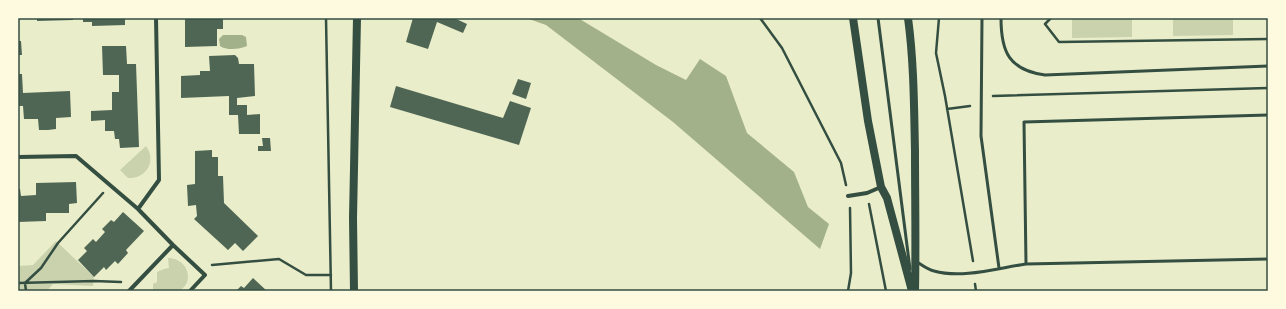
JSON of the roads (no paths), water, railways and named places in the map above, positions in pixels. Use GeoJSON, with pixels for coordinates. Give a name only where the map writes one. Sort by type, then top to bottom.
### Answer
{"type":"FeatureCollection","features":[{"type":"Feature","properties":{"kind":"main road"},"geometry":{"type":"LineString","coordinates":[[354,291],[353,218],[357,18]]}},
{"type":"Feature","properties":{"kind":"main road"},"geometry":{"type":"LineString","coordinates":[[852,18],[868,121],[881,187],[887,198],[913,291]]}},
{"type":"Feature","properties":{"kind":"main road"},"geometry":{"type":"LineString","coordinates":[[908,18],[912,41],[914,114],[916,261],[913,291]]}},
{"type":"Feature","properties":{"kind":"street"},"geometry":{"type":"LineString","coordinates":[[138,209],[160,180],[156,18]]}},
{"type":"Feature","properties":{"kind":"street"},"geometry":{"type":"LineString","coordinates":[[18,157],[76,156],[138,209],[205,275],[190,291]]}},
{"type":"Feature","properties":{"kind":"street"},"geometry":{"type":"LineString","coordinates":[[848,196],[868,193],[881,187]]}},
{"type":"Feature","properties":{"kind":"street"},"geometry":{"type":"LineString","coordinates":[[129,291],[173,245]]}},
{"type":"Feature","properties":{"kind":"lane"},"geometry":{"type":"LineString","coordinates":[[878,18],[913,291]]}},
{"type":"Feature","properties":{"kind":"lane"},"geometry":{"type":"LineString","coordinates":[[982,18],[980,136],[999,268]]}},
{"type":"Feature","properties":{"kind":"lane"},"geometry":{"type":"LineString","coordinates":[[1001,18],[1002,39],[1008,55],[1018,66],[1033,73],[1045,75],[1268,66]]}},
{"type":"Feature","properties":{"kind":"lane"},"geometry":{"type":"LineString","coordinates":[[1026,264],[1024,122],[1268,115]]}},
{"type":"Feature","properties":{"kind":"lane"},"geometry":{"type":"LineString","coordinates":[[916,261],[933,271],[954,274],[1026,264],[1268,258]]}}]}
